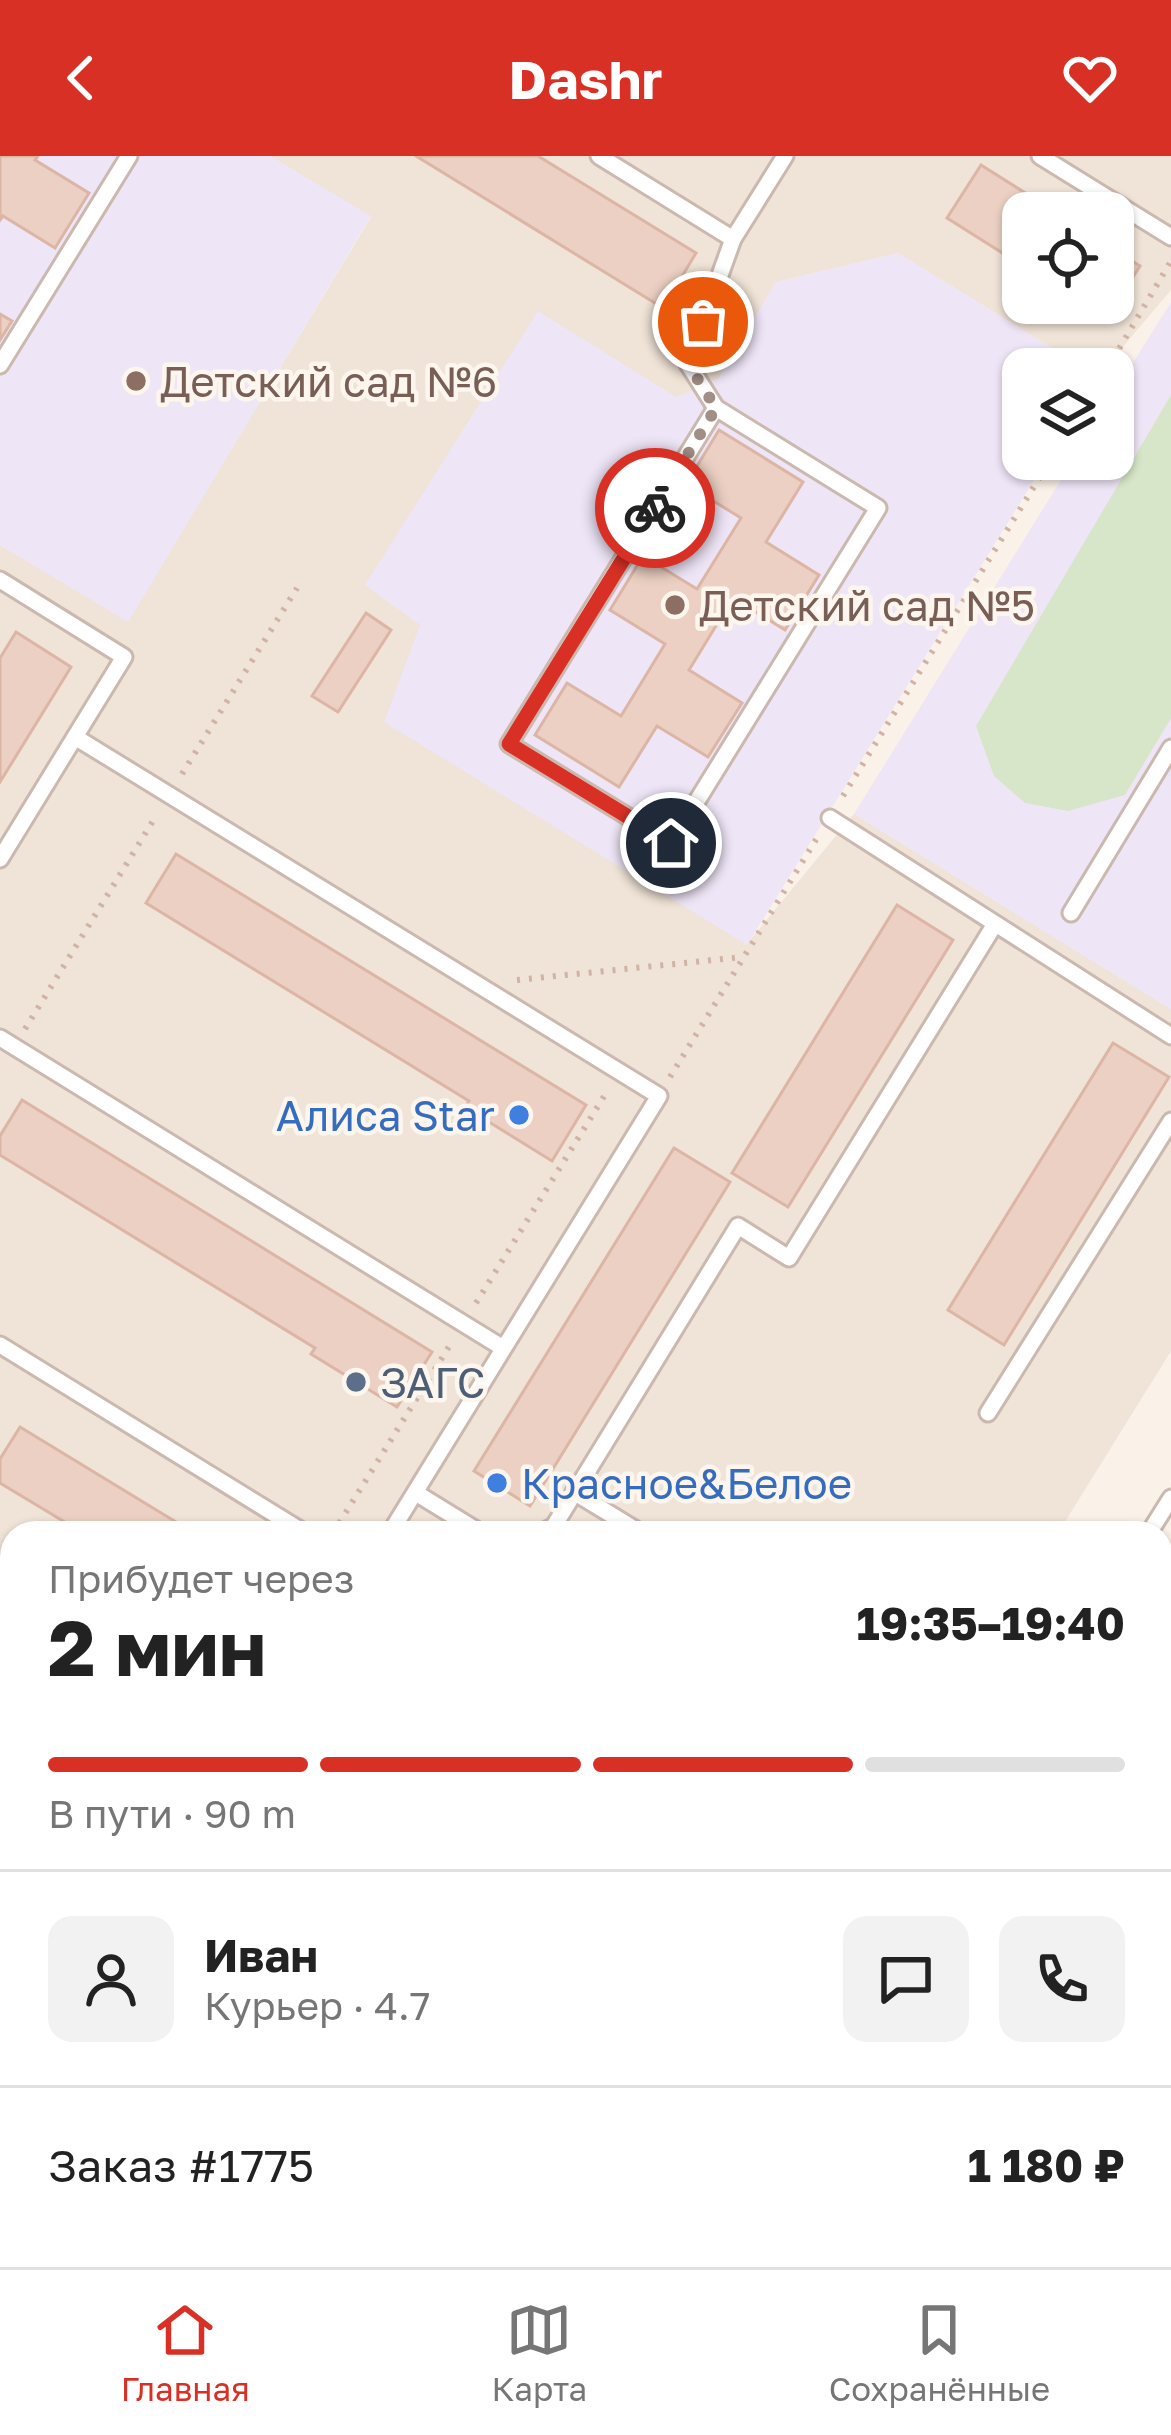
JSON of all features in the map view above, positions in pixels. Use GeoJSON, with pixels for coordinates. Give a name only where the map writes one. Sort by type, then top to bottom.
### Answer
{"type":"FeatureCollection","features":[{"type":"Feature","properties":{"kind":"lane"},"geometry":{"type":"LineString","coordinates":[[0,365],[129,156]]}},
{"type":"Feature","properties":{"kind":"lane"},"geometry":{"type":"LineString","coordinates":[[598,156],[734,239]]}},
{"type":"Feature","properties":{"kind":"lane"},"geometry":{"type":"LineString","coordinates":[[716,408],[509,744],[671,843],[878,508],[716,408],[688,364],[734,239],[785,156]]}},
{"type":"Feature","properties":{"kind":"lane"},"geometry":{"type":"LineString","coordinates":[[1040,156],[1171,237]]}},
{"type":"Feature","properties":{"kind":"lane"},"geometry":{"type":"LineString","coordinates":[[0,580],[124,657],[0,859]]}},
{"type":"Feature","properties":{"kind":"lane"},"geometry":{"type":"LineString","coordinates":[[75,736],[658,1096],[398,1521]]}},
{"type":"Feature","properties":{"kind":"lane"},"geometry":{"type":"LineString","coordinates":[[1071,913],[1171,748]]}},
{"type":"Feature","properties":{"kind":"lane"},"geometry":{"type":"LineString","coordinates":[[830,818],[1171,1036]]}},
{"type":"Feature","properties":{"kind":"lane"},"geometry":{"type":"LineString","coordinates":[[557,1521],[738,1226],[789,1258],[995,924]]}},
{"type":"Feature","properties":{"kind":"lane"},"geometry":{"type":"LineString","coordinates":[[7,1042],[503,1348]]}},
{"type":"Feature","properties":{"kind":"lane"},"geometry":{"type":"LineString","coordinates":[[988,1413],[1171,1121]]}},
{"type":"Feature","properties":{"kind":"lane"},"geometry":{"type":"LineString","coordinates":[[0,1345],[286,1521]]}},
{"type":"Feature","properties":{"kind":"lane"},"geometry":{"type":"LineString","coordinates":[[574,1492],[621,1521]]}},
{"type":"Feature","properties":{"kind":"lane"},"geometry":{"type":"LineString","coordinates":[[416,1493],[462,1521]]}},
{"type":"Feature","properties":{"kind":"path"},"geometry":{"type":"LineString","coordinates":[[1119,348],[1171,261]]}},
{"type":"Feature","properties":{"kind":"path"},"geometry":{"type":"LineString","coordinates":[[658,1096],[1038,480]]}},
{"type":"Feature","properties":{"kind":"path"},"geometry":{"type":"LineString","coordinates":[[7,1042],[297,588]]}},
{"type":"Feature","properties":{"kind":"path"},"geometry":{"type":"LineString","coordinates":[[478,984],[745,956]]}},
{"type":"Feature","properties":{"kind":"shaded area","name":"Детский сад №6"},"geometry":{"type":"Polygon","coordinates":[[[0,156],[270,156],[371,216],[128,622],[0,545],[0,156]]]}},
{"type":"Feature","properties":{"kind":"shaded area"},"geometry":{"type":"Polygon","coordinates":[[[270,156],[1171,156],[1171,290],[1122,348],[1052,348],[1013,324],[1134,324],[1134,192],[1002,192],[1002,317],[898,253],[776,282],[719,379],[676,398],[420,624],[746,945],[854,814],[1171,1009],[1171,1351],[1065,1521],[0,1521],[0,545],[128,621],[371,217],[270,156]]]}},
{"type":"Feature","properties":{"kind":"shaded area","name":"Детский сад №5"},"geometry":{"type":"Polygon","coordinates":[[[898,253],[1002,317],[1002,324],[1013,324],[1052,348],[1002,348],[1002,480],[1034,480],[747,945],[384,722],[420,625],[365,585],[538,311],[676,397],[719,379],[776,282],[898,253]]]}},
{"type":"Feature","properties":{"kind":"shaded area"},"geometry":{"type":"Polygon","coordinates":[[[1171,302],[1171,1009],[854,814],[1061,480],[1134,480],[1134,361],[1171,302]]]}},
{"type":"Feature","properties":{"kind":"green space"},"geometry":{"type":"Polygon","coordinates":[[[1171,395],[1171,718],[1125,795],[1068,811],[1025,803],[994,776],[976,726],[1121,480],[1134,480],[1134,458],[1171,395]]]}},
{"type":"Feature","properties":{"kind":"building"},"geometry":{"type":"Polygon","coordinates":[[[0,156],[38,156],[35,160],[89,193],[55,248],[3,216],[0,220],[0,156]]]}},
{"type":"Feature","properties":{"kind":"building"},"geometry":{"type":"Polygon","coordinates":[[[416,156],[538,156],[696,253],[663,308],[416,156]]]}},
{"type":"Feature","properties":{"kind":"building"},"geometry":{"type":"Polygon","coordinates":[[[981,165],[1024,192],[1002,192],[1002,253],[947,218],[981,165]]]}},
{"type":"Feature","properties":{"kind":"building"},"geometry":{"type":"Polygon","coordinates":[[[0,314],[12,321],[0,340],[0,314]]]}},
{"type":"Feature","properties":{"kind":"building"},"geometry":{"type":"Polygon","coordinates":[[[719,430],[803,482],[766,542],[819,575],[785,630],[733,598],[689,670],[742,703],[708,757],[657,726],[619,787],[535,735],[567,683],[621,716],[665,644],[610,610],[643,556],[697,589],[741,518],[686,484],[719,430]]]}},
{"type":"Feature","properties":{"kind":"building"},"geometry":{"type":"Polygon","coordinates":[[[366,613],[391,630],[338,712],[312,696],[366,613]]]}},
{"type":"Feature","properties":{"kind":"building"},"geometry":{"type":"Polygon","coordinates":[[[16,632],[71,667],[0,782],[0,658],[16,632]]]}},
{"type":"Feature","properties":{"kind":"building"},"geometry":{"type":"Polygon","coordinates":[[[176,854],[586,1105],[552,1161],[465,1107],[469,1101],[146,903],[176,854]]]}},
{"type":"Feature","properties":{"kind":"building"},"geometry":{"type":"Polygon","coordinates":[[[897,905],[953,940],[788,1207],[732,1173],[897,905]]]}},
{"type":"Feature","properties":{"kind":"building"},"geometry":{"type":"Polygon","coordinates":[[[1113,1043],[1169,1077],[1004,1345],[948,1310],[1113,1043]]]}},
{"type":"Feature","properties":{"kind":"building"},"geometry":{"type":"Polygon","coordinates":[[[22,1100],[432,1352],[397,1407],[311,1354],[315,1348],[0,1155],[0,1136],[22,1100]]]}},
{"type":"Feature","properties":{"kind":"building"},"geometry":{"type":"Polygon","coordinates":[[[674,1148],[730,1182],[530,1506],[474,1471],[674,1148]]]}},
{"type":"Feature","properties":{"kind":"building"},"geometry":{"type":"Polygon","coordinates":[[[20,1427],[175,1521],[63,1521],[0,1483],[0,1459],[20,1427]]]}},
{"type":"Feature","properties":{"kind":"way so far"},"geometry":{"type":"LineString","coordinates":[[655,508],[716,408],[688,364],[703,322]]}},
{"type":"Feature","properties":{"kind":"place","name":"Детский сад №6"},"geometry":{"type":"Point","coordinates":[136,381]}},
{"type":"Feature","properties":{"kind":"place","name":"Детский сад №5"},"geometry":{"type":"Point","coordinates":[675,605]}},
{"type":"Feature","properties":{"kind":"place","name":"Алиса Star"},"geometry":{"type":"Point","coordinates":[519,1115]}},
{"type":"Feature","properties":{"kind":"place","name":"ЗАГС"},"geometry":{"type":"Point","coordinates":[356,1382]}},
{"type":"Feature","properties":{"kind":"place","name":"Красное&Белое"},"geometry":{"type":"Point","coordinates":[497,1483]}},
{"type":"Feature","properties":{"kind":"route"},"geometry":{"type":"LineString","coordinates":[[655,508],[509,744],[671,843]]}}]}
